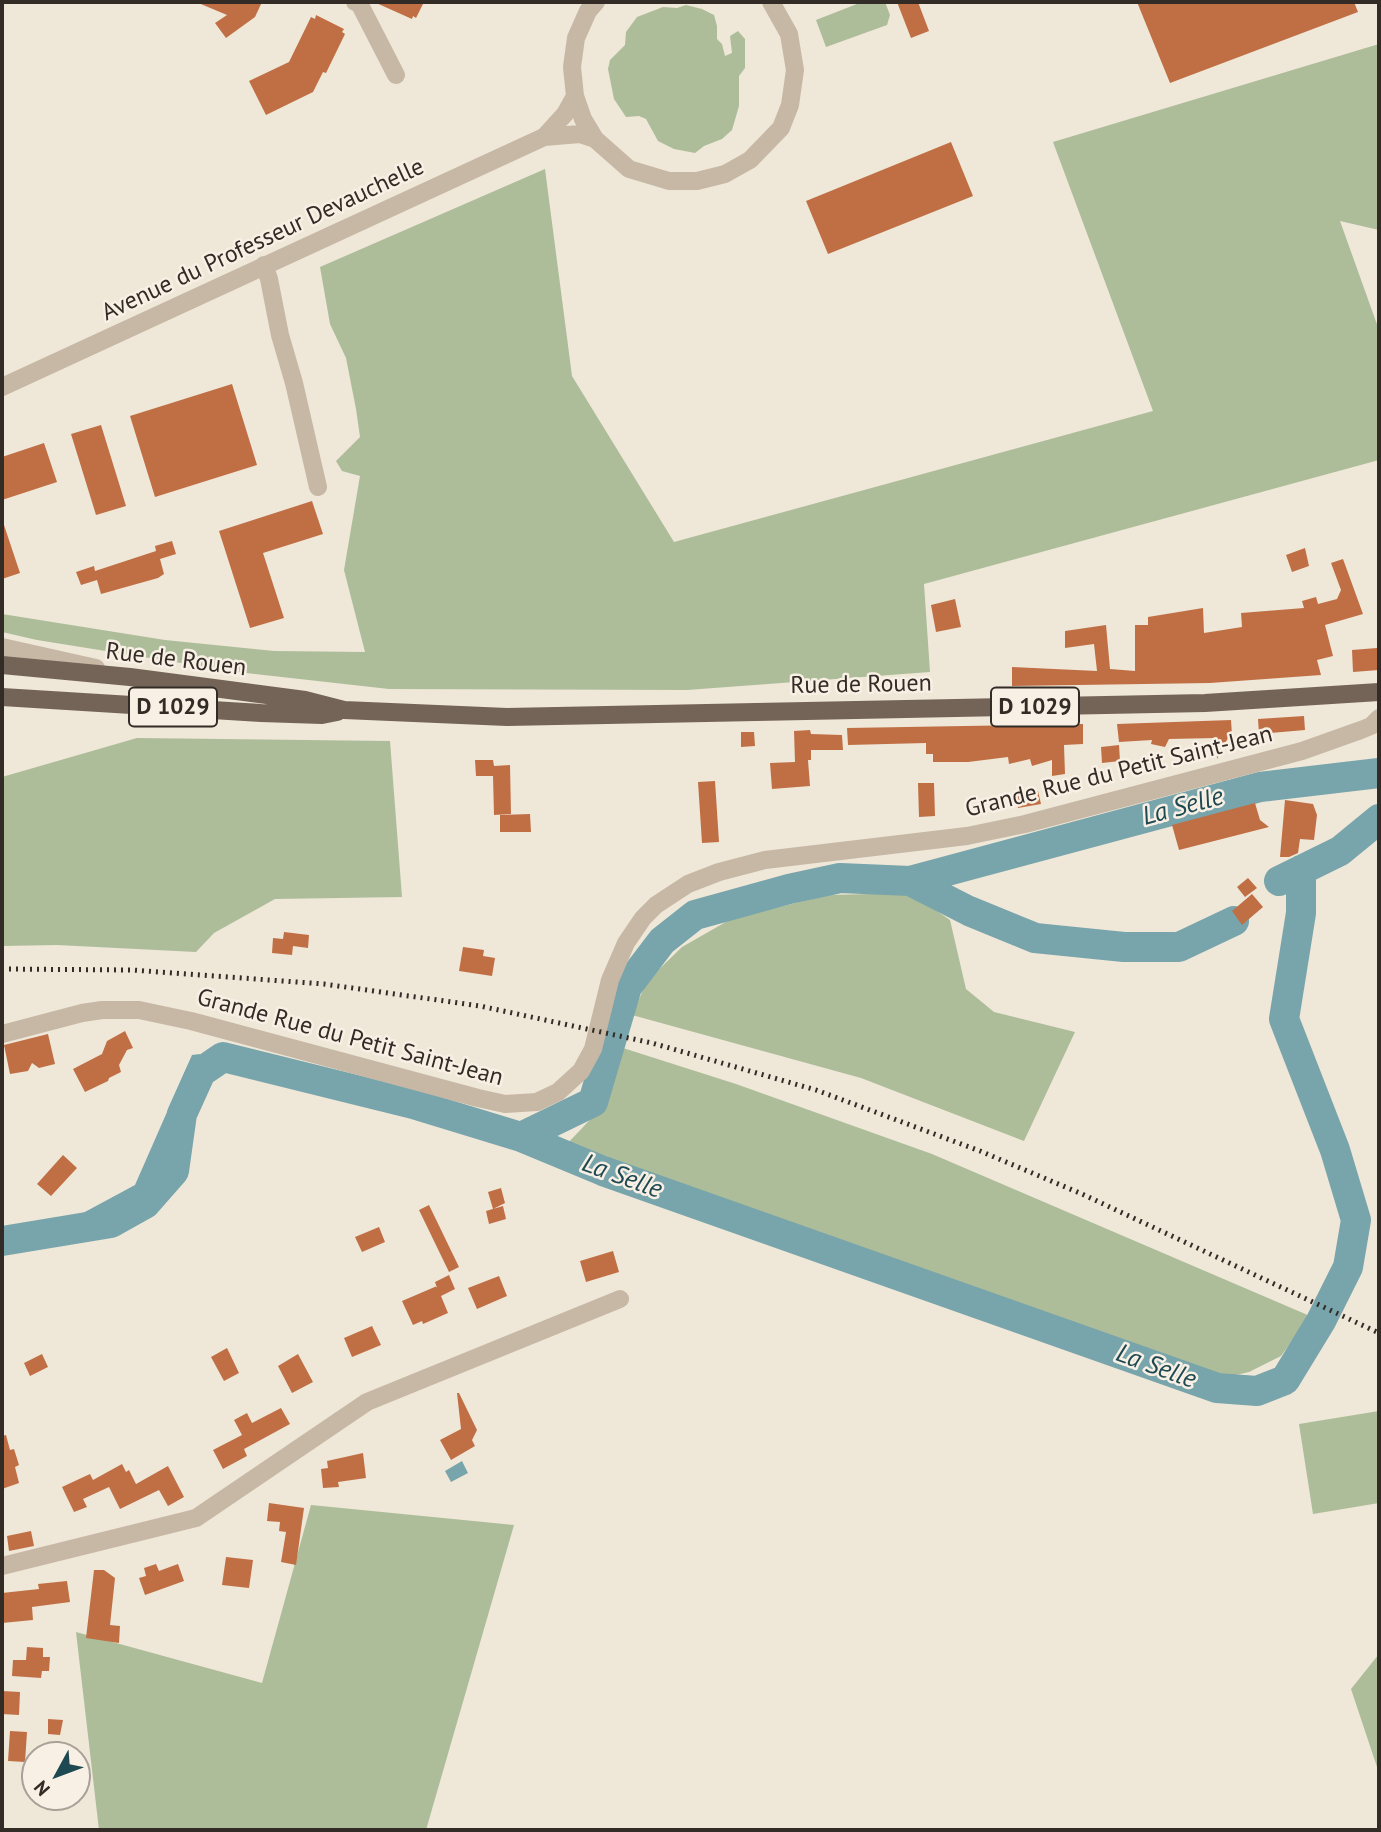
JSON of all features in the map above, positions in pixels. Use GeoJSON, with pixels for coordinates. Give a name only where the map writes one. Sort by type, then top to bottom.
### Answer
{"type":"FeatureCollection","features":[{"type":"Feature","properties":{"kind":"main road","name":"Rue de Rouen"},"geometry":{"type":"LineString","coordinates":[[2,665],[130,677],[305,700],[344,710],[507,717],[1205,703],[1379,692]]}},
{"type":"Feature","properties":{"kind":"main road","name":"Rue de Rouen"},"geometry":{"type":"LineString","coordinates":[[2,696],[322,715],[344,710]]}},
{"type":"Feature","properties":{"kind":"street"},"geometry":{"type":"LineString","coordinates":[[358,2],[396,75]]}},
{"type":"Feature","properties":{"kind":"street"},"geometry":{"type":"LineString","coordinates":[[596,2],[576,38],[572,67],[575,96],[583,119],[595,139],[629,169],[668,181],[697,181],[725,174],[750,160],[781,128],[794,88],[795,70],[789,34],[771,2]]}},
{"type":"Feature","properties":{"kind":"street"},"geometry":{"type":"LineString","coordinates":[[544,137],[565,114],[575,96]]}},
{"type":"Feature","properties":{"kind":"street"},"geometry":{"type":"LineString","coordinates":[[544,137],[580,134],[595,139]]}},
{"type":"Feature","properties":{"kind":"street","name":"Avenue du Professeur Devauchelle"},"geometry":{"type":"LineString","coordinates":[[3,387],[544,137]]}},
{"type":"Feature","properties":{"kind":"street"},"geometry":{"type":"LineString","coordinates":[[264,265],[270,279],[280,335],[294,383],[317,487]]}},
{"type":"Feature","properties":{"kind":"street"},"geometry":{"type":"LineString","coordinates":[[2,647],[130,677]]}},
{"type":"Feature","properties":{"kind":"street","name":"Grande Rue du Petit Saint-Jean"},"geometry":{"type":"LineString","coordinates":[[2,1034],[82,1013],[139,1010],[191,1021],[478,1098],[505,1104],[537,1102],[558,1092],[581,1071],[593,1049],[610,980],[626,943],[643,918],[656,905],[688,884],[719,872],[765,860],[967,836],[1025,824],[1302,751],[1371,726],[1379,718]]}},
{"type":"Feature","properties":{"kind":"street"},"geometry":{"type":"LineString","coordinates":[[2,1566],[196,1518],[367,1402],[620,1298]]}},
{"type":"Feature","properties":{"kind":"green space"},"geometry":{"type":"Polygon","coordinates":[[[862,2],[885,2],[890,15],[887,25],[826,47],[816,20],[862,2]]]}},
{"type":"Feature","properties":{"kind":"green space"},"geometry":{"type":"Polygon","coordinates":[[[686,5],[714,15],[717,39],[722,44],[725,56],[732,53],[730,36],[738,31],[745,39],[745,68],[739,76],[739,106],[732,130],[722,139],[695,153],[674,149],[658,141],[646,119],[639,116],[626,117],[614,99],[608,69],[610,60],[625,45],[626,32],[637,17],[663,7],[677,8],[686,5]]]}},
{"type":"Feature","properties":{"kind":"green space"},"geometry":{"type":"Polygon","coordinates":[[[1379,44],[1379,230],[1340,221],[1379,330],[1379,460],[924,584],[930,672],[687,690],[389,689],[237,672],[2,632],[2,614],[165,640],[274,651],[365,652],[344,570],[360,476],[342,471],[336,461],[360,437],[346,358],[330,324],[320,267],[545,169],[572,376],[674,542],[1153,411],[1053,142],[1379,44]]]}},
{"type":"Feature","properties":{"kind":"green space"},"geometry":{"type":"Polygon","coordinates":[[[137,738],[390,741],[402,897],[275,899],[214,933],[196,952],[57,945],[2,946],[2,777],[137,738]]]}},
{"type":"Feature","properties":{"kind":"green space"},"geometry":{"type":"Polygon","coordinates":[[[911,893],[950,920],[966,989],[994,1012],[1075,1032],[1024,1141],[861,1078],[632,1015],[647,981],[682,947],[731,919],[828,895],[911,893]]]}},
{"type":"Feature","properties":{"kind":"green space"},"geometry":{"type":"Polygon","coordinates":[[[623,1048],[736,1084],[932,1154],[1310,1316],[1281,1356],[1249,1372],[1219,1379],[566,1145],[604,1105],[623,1048]]]}},
{"type":"Feature","properties":{"kind":"green space"},"geometry":{"type":"Polygon","coordinates":[[[1379,1411],[1379,1503],[1313,1514],[1299,1424],[1379,1411]]]}},
{"type":"Feature","properties":{"kind":"green space"},"geometry":{"type":"Polygon","coordinates":[[[311,1505],[514,1525],[426,1830],[99,1830],[91,1741],[89,1741],[76,1632],[262,1683],[311,1505]]]}},
{"type":"Feature","properties":{"kind":"green space"},"geometry":{"type":"Polygon","coordinates":[[[1379,1654],[1379,1773],[1351,1689],[1379,1654]]]}},
{"type":"Feature","properties":{"kind":"water"},"geometry":{"type":"Polygon","coordinates":[[[200,1054],[166,1154],[152,1183],[138,1199],[70,1234],[2,1248],[2,1234],[70,1220],[135,1185],[192,1055],[200,1054]]]}},
{"type":"Feature","properties":{"kind":"water"},"geometry":{"type":"Polygon","coordinates":[[[462,1461],[468,1473],[451,1482],[445,1471],[462,1461]]]}},
{"type":"Feature","properties":{"kind":"building"},"geometry":{"type":"Polygon","coordinates":[[[196,2],[262,2],[255,17],[226,38],[215,23],[227,15],[196,2]]]}},
{"type":"Feature","properties":{"kind":"building"},"geometry":{"type":"Polygon","coordinates":[[[374,2],[424,2],[416,18],[413,16],[412,19],[374,2]]]}},
{"type":"Feature","properties":{"kind":"building"},"geometry":{"type":"Polygon","coordinates":[[[897,2],[918,2],[929,31],[911,38],[897,2]]]}},
{"type":"Feature","properties":{"kind":"building"},"geometry":{"type":"Polygon","coordinates":[[[1137,2],[1354,2],[1358,12],[1170,83],[1137,2]]]}},
{"type":"Feature","properties":{"kind":"building"},"geometry":{"type":"Polygon","coordinates":[[[316,15],[344,29],[342,32],[345,34],[326,73],[323,72],[313,92],[266,115],[249,81],[289,62],[311,17],[315,19],[316,15]]]}},
{"type":"Feature","properties":{"kind":"building"},"geometry":{"type":"Polygon","coordinates":[[[951,142],[973,196],[828,254],[806,201],[951,142]]]}},
{"type":"Feature","properties":{"kind":"building"},"geometry":{"type":"Polygon","coordinates":[[[232,384],[257,465],[155,497],[130,416],[232,384]]]}},
{"type":"Feature","properties":{"kind":"building"},"geometry":{"type":"Polygon","coordinates":[[[101,425],[126,506],[96,515],[71,434],[101,425]]]}},
{"type":"Feature","properties":{"kind":"building"},"geometry":{"type":"Polygon","coordinates":[[[44,443],[57,482],[2,500],[2,457],[44,443]]]}},
{"type":"Feature","properties":{"kind":"building"},"geometry":{"type":"Polygon","coordinates":[[[312,501],[323,534],[263,553],[284,618],[250,628],[219,531],[312,501]]]}},
{"type":"Feature","properties":{"kind":"building"},"geometry":{"type":"Polygon","coordinates":[[[2,525],[20,573],[2,579],[2,525]]]}},
{"type":"Feature","properties":{"kind":"building"},"geometry":{"type":"Polygon","coordinates":[[[172,541],[176,554],[160,559],[164,574],[158,578],[101,594],[97,580],[81,585],[76,572],[94,566],[95,571],[156,551],[155,546],[172,541]]]}},
{"type":"Feature","properties":{"kind":"building"},"geometry":{"type":"Polygon","coordinates":[[[1305,548],[1309,566],[1292,572],[1286,555],[1305,548]]]}},
{"type":"Feature","properties":{"kind":"building"},"geometry":{"type":"Polygon","coordinates":[[[1343,559],[1363,614],[1325,625],[1333,656],[1317,660],[1321,675],[1210,683],[1012,686],[1012,667],[1097,671],[1094,644],[1065,648],[1065,631],[1106,625],[1110,669],[1135,671],[1135,625],[1148,625],[1148,617],[1203,608],[1204,633],[1242,627],[1241,613],[1304,608],[1302,601],[1316,597],[1318,604],[1337,599],[1341,590],[1331,563],[1343,559]]]}},
{"type":"Feature","properties":{"kind":"building"},"geometry":{"type":"Polygon","coordinates":[[[955,599],[961,627],[936,632],[931,605],[955,599]]]}},
{"type":"Feature","properties":{"kind":"building"},"geometry":{"type":"Polygon","coordinates":[[[1377,648],[1379,670],[1353,672],[1352,650],[1377,648]]]}},
{"type":"Feature","properties":{"kind":"building"},"geometry":{"type":"Polygon","coordinates":[[[1304,716],[1305,730],[1259,734],[1258,719],[1304,716]]]}},
{"type":"Feature","properties":{"kind":"building"},"geometry":{"type":"Polygon","coordinates":[[[1231,720],[1232,735],[1217,759],[1216,738],[1169,739],[1165,747],[1151,744],[1152,740],[1119,742],[1117,724],[1231,720]]]}},
{"type":"Feature","properties":{"kind":"building"},"geometry":{"type":"Polygon","coordinates":[[[1083,724],[1083,744],[1064,745],[1065,774],[1052,776],[1052,760],[1032,766],[1030,759],[1009,764],[1008,757],[968,762],[933,762],[933,754],[926,754],[926,743],[848,745],[847,728],[1083,724]]]}},
{"type":"Feature","properties":{"kind":"building"},"geometry":{"type":"Polygon","coordinates":[[[810,730],[811,734],[842,735],[843,750],[811,750],[811,760],[808,760],[810,786],[772,789],[770,763],[795,762],[794,731],[810,730]]]}},
{"type":"Feature","properties":{"kind":"building"},"geometry":{"type":"Polygon","coordinates":[[[741,732],[754,732],[755,746],[741,747],[741,732]]]}},
{"type":"Feature","properties":{"kind":"building"},"geometry":{"type":"Polygon","coordinates":[[[1119,745],[1120,761],[1102,763],[1101,747],[1119,745]]]}},
{"type":"Feature","properties":{"kind":"building"},"geometry":{"type":"Polygon","coordinates":[[[475,760],[493,760],[494,766],[510,765],[511,814],[494,815],[493,776],[476,776],[475,760]]]}},
{"type":"Feature","properties":{"kind":"building"},"geometry":{"type":"Polygon","coordinates":[[[715,781],[719,842],[702,843],[698,782],[715,781]]]}},
{"type":"Feature","properties":{"kind":"building"},"geometry":{"type":"Polygon","coordinates":[[[918,783],[934,783],[935,816],[919,817],[918,783]]]}},
{"type":"Feature","properties":{"kind":"building"},"geometry":{"type":"Polygon","coordinates":[[[1038,791],[1041,804],[1018,808],[1015,795],[1038,791]]]}},
{"type":"Feature","properties":{"kind":"building"},"geometry":{"type":"Polygon","coordinates":[[[1285,800],[1313,804],[1317,815],[1314,840],[1300,839],[1298,853],[1280,857],[1285,800]]]}},
{"type":"Feature","properties":{"kind":"building"},"geometry":{"type":"Polygon","coordinates":[[[1255,803],[1260,820],[1269,827],[1179,850],[1172,825],[1255,803]]]}},
{"type":"Feature","properties":{"kind":"building"},"geometry":{"type":"Polygon","coordinates":[[[530,814],[531,832],[500,832],[500,815],[530,814]]]}},
{"type":"Feature","properties":{"kind":"building"},"geometry":{"type":"Polygon","coordinates":[[[1248,878],[1257,888],[1245,897],[1237,887],[1248,878]]]}},
{"type":"Feature","properties":{"kind":"building"},"geometry":{"type":"Polygon","coordinates":[[[1252,894],[1263,907],[1242,925],[1232,911],[1252,894]]]}},
{"type":"Feature","properties":{"kind":"building"},"geometry":{"type":"Polygon","coordinates":[[[284,932],[309,935],[308,948],[293,946],[292,955],[272,953],[273,938],[283,939],[284,932]]]}},
{"type":"Feature","properties":{"kind":"building"},"geometry":{"type":"Polygon","coordinates":[[[463,947],[484,950],[483,956],[495,958],[492,976],[459,971],[463,947]]]}},
{"type":"Feature","properties":{"kind":"building"},"geometry":{"type":"Polygon","coordinates":[[[125,1031],[133,1048],[127,1050],[119,1065],[121,1072],[85,1092],[73,1069],[102,1054],[107,1041],[125,1031]]]}},
{"type":"Feature","properties":{"kind":"building"},"geometry":{"type":"Polygon","coordinates":[[[48,1034],[55,1064],[39,1068],[32,1063],[28,1071],[10,1074],[4,1045],[48,1034]]]}},
{"type":"Feature","properties":{"kind":"building"},"geometry":{"type":"Polygon","coordinates":[[[63,1155],[77,1168],[51,1196],[37,1184],[63,1155]]]}},
{"type":"Feature","properties":{"kind":"building"},"geometry":{"type":"Polygon","coordinates":[[[501,1188],[505,1203],[493,1209],[488,1192],[501,1188]]]}},
{"type":"Feature","properties":{"kind":"building"},"geometry":{"type":"Polygon","coordinates":[[[429,1205],[459,1267],[449,1272],[419,1210],[429,1205]]]}},
{"type":"Feature","properties":{"kind":"building"},"geometry":{"type":"Polygon","coordinates":[[[503,1206],[506,1219],[489,1224],[486,1211],[503,1206]]]}},
{"type":"Feature","properties":{"kind":"building"},"geometry":{"type":"Polygon","coordinates":[[[379,1227],[385,1242],[362,1252],[355,1237],[379,1227]]]}},
{"type":"Feature","properties":{"kind":"building"},"geometry":{"type":"Polygon","coordinates":[[[613,1251],[619,1272],[586,1282],[580,1261],[613,1251]]]}},
{"type":"Feature","properties":{"kind":"building"},"geometry":{"type":"Polygon","coordinates":[[[449,1275],[455,1289],[441,1296],[448,1313],[423,1324],[422,1321],[413,1325],[402,1301],[436,1286],[435,1282],[449,1275]]]}},
{"type":"Feature","properties":{"kind":"building"},"geometry":{"type":"Polygon","coordinates":[[[499,1276],[507,1296],[477,1309],[468,1288],[499,1276]]]}},
{"type":"Feature","properties":{"kind":"building"},"geometry":{"type":"Polygon","coordinates":[[[372,1326],[381,1345],[352,1357],[344,1338],[372,1326]]]}},
{"type":"Feature","properties":{"kind":"building"},"geometry":{"type":"Polygon","coordinates":[[[227,1348],[239,1373],[224,1381],[211,1357],[227,1348]]]}},
{"type":"Feature","properties":{"kind":"building"},"geometry":{"type":"Polygon","coordinates":[[[42,1354],[48,1367],[30,1376],[24,1363],[42,1354]]]}},
{"type":"Feature","properties":{"kind":"building"},"geometry":{"type":"Polygon","coordinates":[[[298,1354],[313,1382],[292,1393],[278,1366],[298,1354]]]}},
{"type":"Feature","properties":{"kind":"building"},"geometry":{"type":"Polygon","coordinates":[[[457,1393],[477,1430],[472,1440],[475,1446],[451,1460],[440,1440],[461,1429],[457,1393]]]}},
{"type":"Feature","properties":{"kind":"building"},"geometry":{"type":"Polygon","coordinates":[[[281,1408],[290,1424],[244,1449],[247,1456],[223,1469],[213,1450],[242,1435],[234,1420],[247,1413],[252,1423],[281,1408]]]}},
{"type":"Feature","properties":{"kind":"building"},"geometry":{"type":"Polygon","coordinates":[[[6,1435],[10,1450],[14,1449],[19,1465],[15,1467],[19,1483],[2,1489],[2,1436],[6,1435]]]}},
{"type":"Feature","properties":{"kind":"building"},"geometry":{"type":"Polygon","coordinates":[[[363,1453],[366,1478],[338,1482],[339,1487],[323,1488],[321,1469],[328,1468],[327,1461],[363,1453]]]}},
{"type":"Feature","properties":{"kind":"building"},"geometry":{"type":"Polygon","coordinates":[[[122,1464],[126,1472],[129,1470],[136,1484],[168,1466],[184,1497],[168,1506],[159,1490],[120,1509],[109,1487],[83,1499],[87,1507],[74,1512],[62,1487],[90,1474],[93,1480],[122,1464]]]}},
{"type":"Feature","properties":{"kind":"building"},"geometry":{"type":"Polygon","coordinates":[[[269,1503],[304,1508],[296,1565],[281,1562],[286,1532],[279,1531],[280,1522],[267,1521],[269,1503]]]}},
{"type":"Feature","properties":{"kind":"building"},"geometry":{"type":"Polygon","coordinates":[[[31,1531],[34,1546],[9,1551],[7,1536],[31,1531]]]}},
{"type":"Feature","properties":{"kind":"building"},"geometry":{"type":"Polygon","coordinates":[[[226,1557],[253,1560],[249,1588],[222,1585],[226,1557]]]}},
{"type":"Feature","properties":{"kind":"building"},"geometry":{"type":"Polygon","coordinates":[[[156,1564],[159,1571],[178,1564],[184,1581],[145,1595],[139,1578],[146,1576],[144,1568],[156,1564]]]}},
{"type":"Feature","properties":{"kind":"building"},"geometry":{"type":"Polygon","coordinates":[[[94,1570],[104,1570],[115,1578],[110,1625],[120,1626],[119,1643],[86,1638],[94,1570]]]}},
{"type":"Feature","properties":{"kind":"building"},"geometry":{"type":"Polygon","coordinates":[[[67,1581],[70,1602],[32,1607],[33,1620],[2,1623],[2,1593],[39,1589],[38,1584],[67,1581]]]}},
{"type":"Feature","properties":{"kind":"building"},"geometry":{"type":"Polygon","coordinates":[[[27,1647],[43,1648],[43,1657],[50,1657],[49,1671],[42,1671],[41,1678],[12,1676],[13,1660],[26,1660],[27,1647]]]}},
{"type":"Feature","properties":{"kind":"building"},"geometry":{"type":"Polygon","coordinates":[[[2,1691],[20,1692],[19,1715],[2,1714],[2,1691]]]}},
{"type":"Feature","properties":{"kind":"building"},"geometry":{"type":"Polygon","coordinates":[[[48,1719],[63,1720],[60,1735],[48,1734],[48,1719]]]}},
{"type":"Feature","properties":{"kind":"building"},"geometry":{"type":"Polygon","coordinates":[[[10,1731],[27,1732],[26,1741],[21,1741],[21,1762],[8,1761],[10,1731]]]}},
{"type":"Feature","properties":{"kind":"waterway","name":"La Selle"},"geometry":{"type":"LineString","coordinates":[[2,1241],[111,1223],[145,1204],[174,1171],[182,1114],[201,1072],[223,1057],[413,1104],[521,1137],[593,1102],[627,987],[662,941],[695,915],[840,878],[910,881],[1260,787],[1379,773]]}},
{"type":"Feature","properties":{"kind":"waterway","name":"La Selle"},"geometry":{"type":"LineString","coordinates":[[1279,881],[1340,851],[1379,819]]}},
{"type":"Feature","properties":{"kind":"waterway","name":"La Selle"},"geometry":{"type":"LineString","coordinates":[[521,1137],[603,1171],[1217,1388],[1257,1391],[1285,1380],[1321,1321],[1348,1267],[1356,1220],[1335,1150],[1284,1019],[1301,913],[1301,870]]}},
{"type":"Feature","properties":{"kind":"waterway","name":"La Selle"},"geometry":{"type":"LineString","coordinates":[[910,881],[969,911],[1035,938],[1124,947],[1179,947],[1234,921]]}},
{"type":"Feature","properties":{"kind":"railway"},"geometry":{"type":"LineString","coordinates":[[2,969],[132,970],[324,984],[480,1006],[652,1043],[816,1090],[980,1151],[1082,1194],[1379,1333]]}}]}
